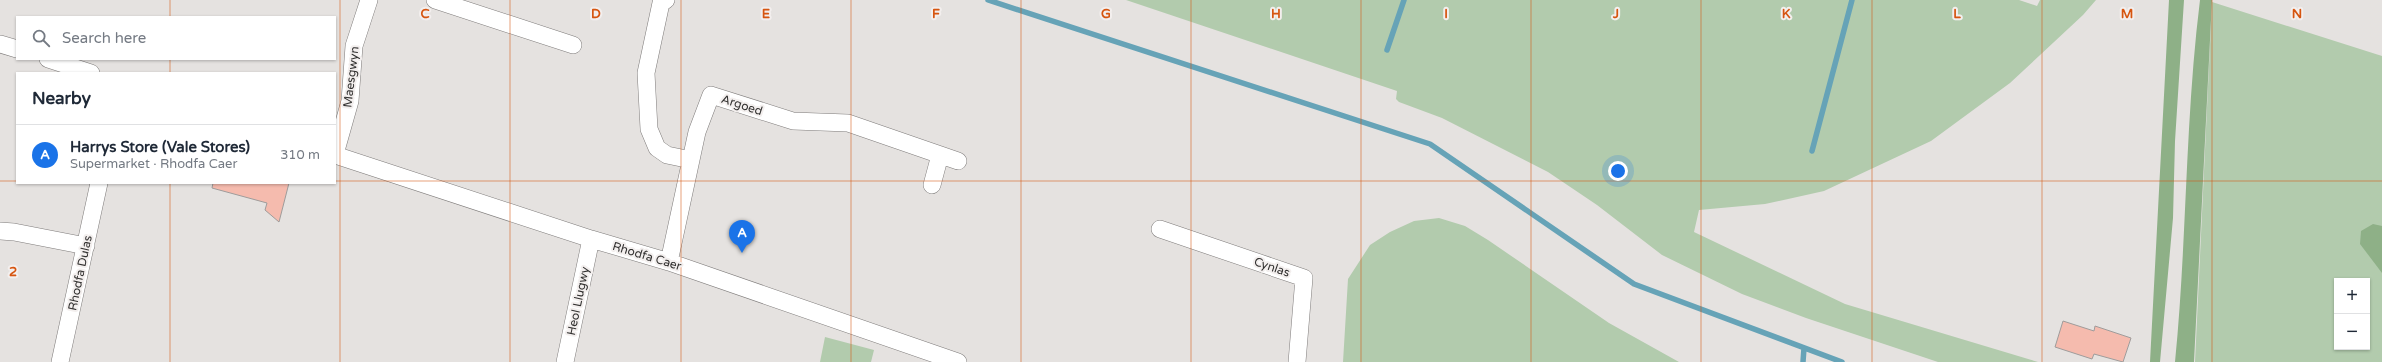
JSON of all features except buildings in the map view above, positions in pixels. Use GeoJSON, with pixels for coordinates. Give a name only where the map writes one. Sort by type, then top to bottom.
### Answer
{"type":"FeatureCollection","features":[{"type":"Feature","properties":{"kind":"street","name":"Maesgwyn"},"geometry":{"type":"LineString","coordinates":[[336,150],[350,101],[354,46],[369,0]]}},
{"type":"Feature","properties":{"kind":"street"},"geometry":{"type":"LineString","coordinates":[[435,0],[573,45]]}},
{"type":"Feature","properties":{"kind":"street"},"geometry":{"type":"LineString","coordinates":[[661,1],[646,73],[649,129],[657,148],[668,154],[691,160]]}},
{"type":"Feature","properties":{"kind":"street"},"geometry":{"type":"LineString","coordinates":[[0,44],[16,49]]}},
{"type":"Feature","properties":{"kind":"street"},"geometry":{"type":"LineString","coordinates":[[51,60],[88,72]]}},
{"type":"Feature","properties":{"kind":"street","name":"Argoed"},"geometry":{"type":"LineString","coordinates":[[669,262],[697,132],[711,95],[793,122],[848,123],[958,161]]}},
{"type":"Feature","properties":{"kind":"street","name":"Rhodfa Caer"},"geometry":{"type":"LineString","coordinates":[[336,154],[591,239],[669,262],[958,362]]}},
{"type":"Feature","properties":{"kind":"street"},"geometry":{"type":"LineString","coordinates":[[932,185],[940,155]]}},
{"type":"Feature","properties":{"kind":"street","name":"Rhodfa Dulas"},"geometry":{"type":"LineString","coordinates":[[60,362],[99,184]]}},
{"type":"Feature","properties":{"kind":"street","name":"Cynlas"},"geometry":{"type":"LineString","coordinates":[[1160,229],[1304,278],[1297,362]]}},
{"type":"Feature","properties":{"kind":"street"},"geometry":{"type":"LineString","coordinates":[[0,231],[14,232],[86,246]]}},
{"type":"Feature","properties":{"kind":"street","name":"Heol Llugwy"},"geometry":{"type":"LineString","coordinates":[[565,362],[591,239]]}},
{"type":"Feature","properties":{"kind":"green space"},"geometry":{"type":"Polygon","coordinates":[[[1126,0],[2019,0],[2037,6],[2040,0],[2096,0],[2083,15],[2010,83],[1931,141],[1824,191],[1765,204],[1699,210],[1694,232],[1845,304],[2038,362],[1938,362],[1806,318],[1742,294],[1662,255],[1597,205],[1548,172],[1442,118],[1399,102],[1396,99],[1397,91],[1126,0]]]}},
{"type":"Feature","properties":{"kind":"green space"},"geometry":{"type":"Polygon","coordinates":[[[2169,0],[2184,0],[2175,141],[2173,218],[2160,362],[2150,362],[2169,0]]]}},
{"type":"Feature","properties":{"kind":"green space"},"geometry":{"type":"Polygon","coordinates":[[[2200,0],[2212,0],[2194,362],[2175,362],[2182,272],[2191,90],[2200,0]]]}},
{"type":"Feature","properties":{"kind":"green space"},"geometry":{"type":"Polygon","coordinates":[[[2212,2],[2382,56],[2382,362],[2195,362],[2212,2]]]}},
{"type":"Feature","properties":{"kind":"green space"},"geometry":{"type":"Polygon","coordinates":[[[1439,218],[1465,226],[1488,240],[1609,323],[1679,362],[1343,362],[1348,279],[1370,245],[1390,232],[1414,221],[1439,218]]]}},
{"type":"Feature","properties":{"kind":"green space"},"geometry":{"type":"Polygon","coordinates":[[[2373,224],[2382,226],[2382,273],[2360,244],[2361,231],[2373,224]]]}},
{"type":"Feature","properties":{"kind":"green space"},"geometry":{"type":"Polygon","coordinates":[[[825,337],[874,350],[871,362],[820,362],[825,337]]]}},
{"type":"Feature","properties":{"kind":"waterway"},"geometry":{"type":"LineString","coordinates":[[988,0],[1430,144],[1634,284],[1842,362]]}},
{"type":"Feature","properties":{"kind":"waterway"},"geometry":{"type":"LineString","coordinates":[[1387,50],[1404,0]]}},
{"type":"Feature","properties":{"kind":"waterway"},"geometry":{"type":"LineString","coordinates":[[1812,151],[1852,0]]}},
{"type":"Feature","properties":{"kind":"waterway"},"geometry":{"type":"LineString","coordinates":[[1803,362],[1804,348]]}},
{"type":"Feature","properties":{"kind":"place","name":"Harrys Store (Vale Stores)"},"geometry":{"type":"Point","coordinates":[742,253]}}]}
